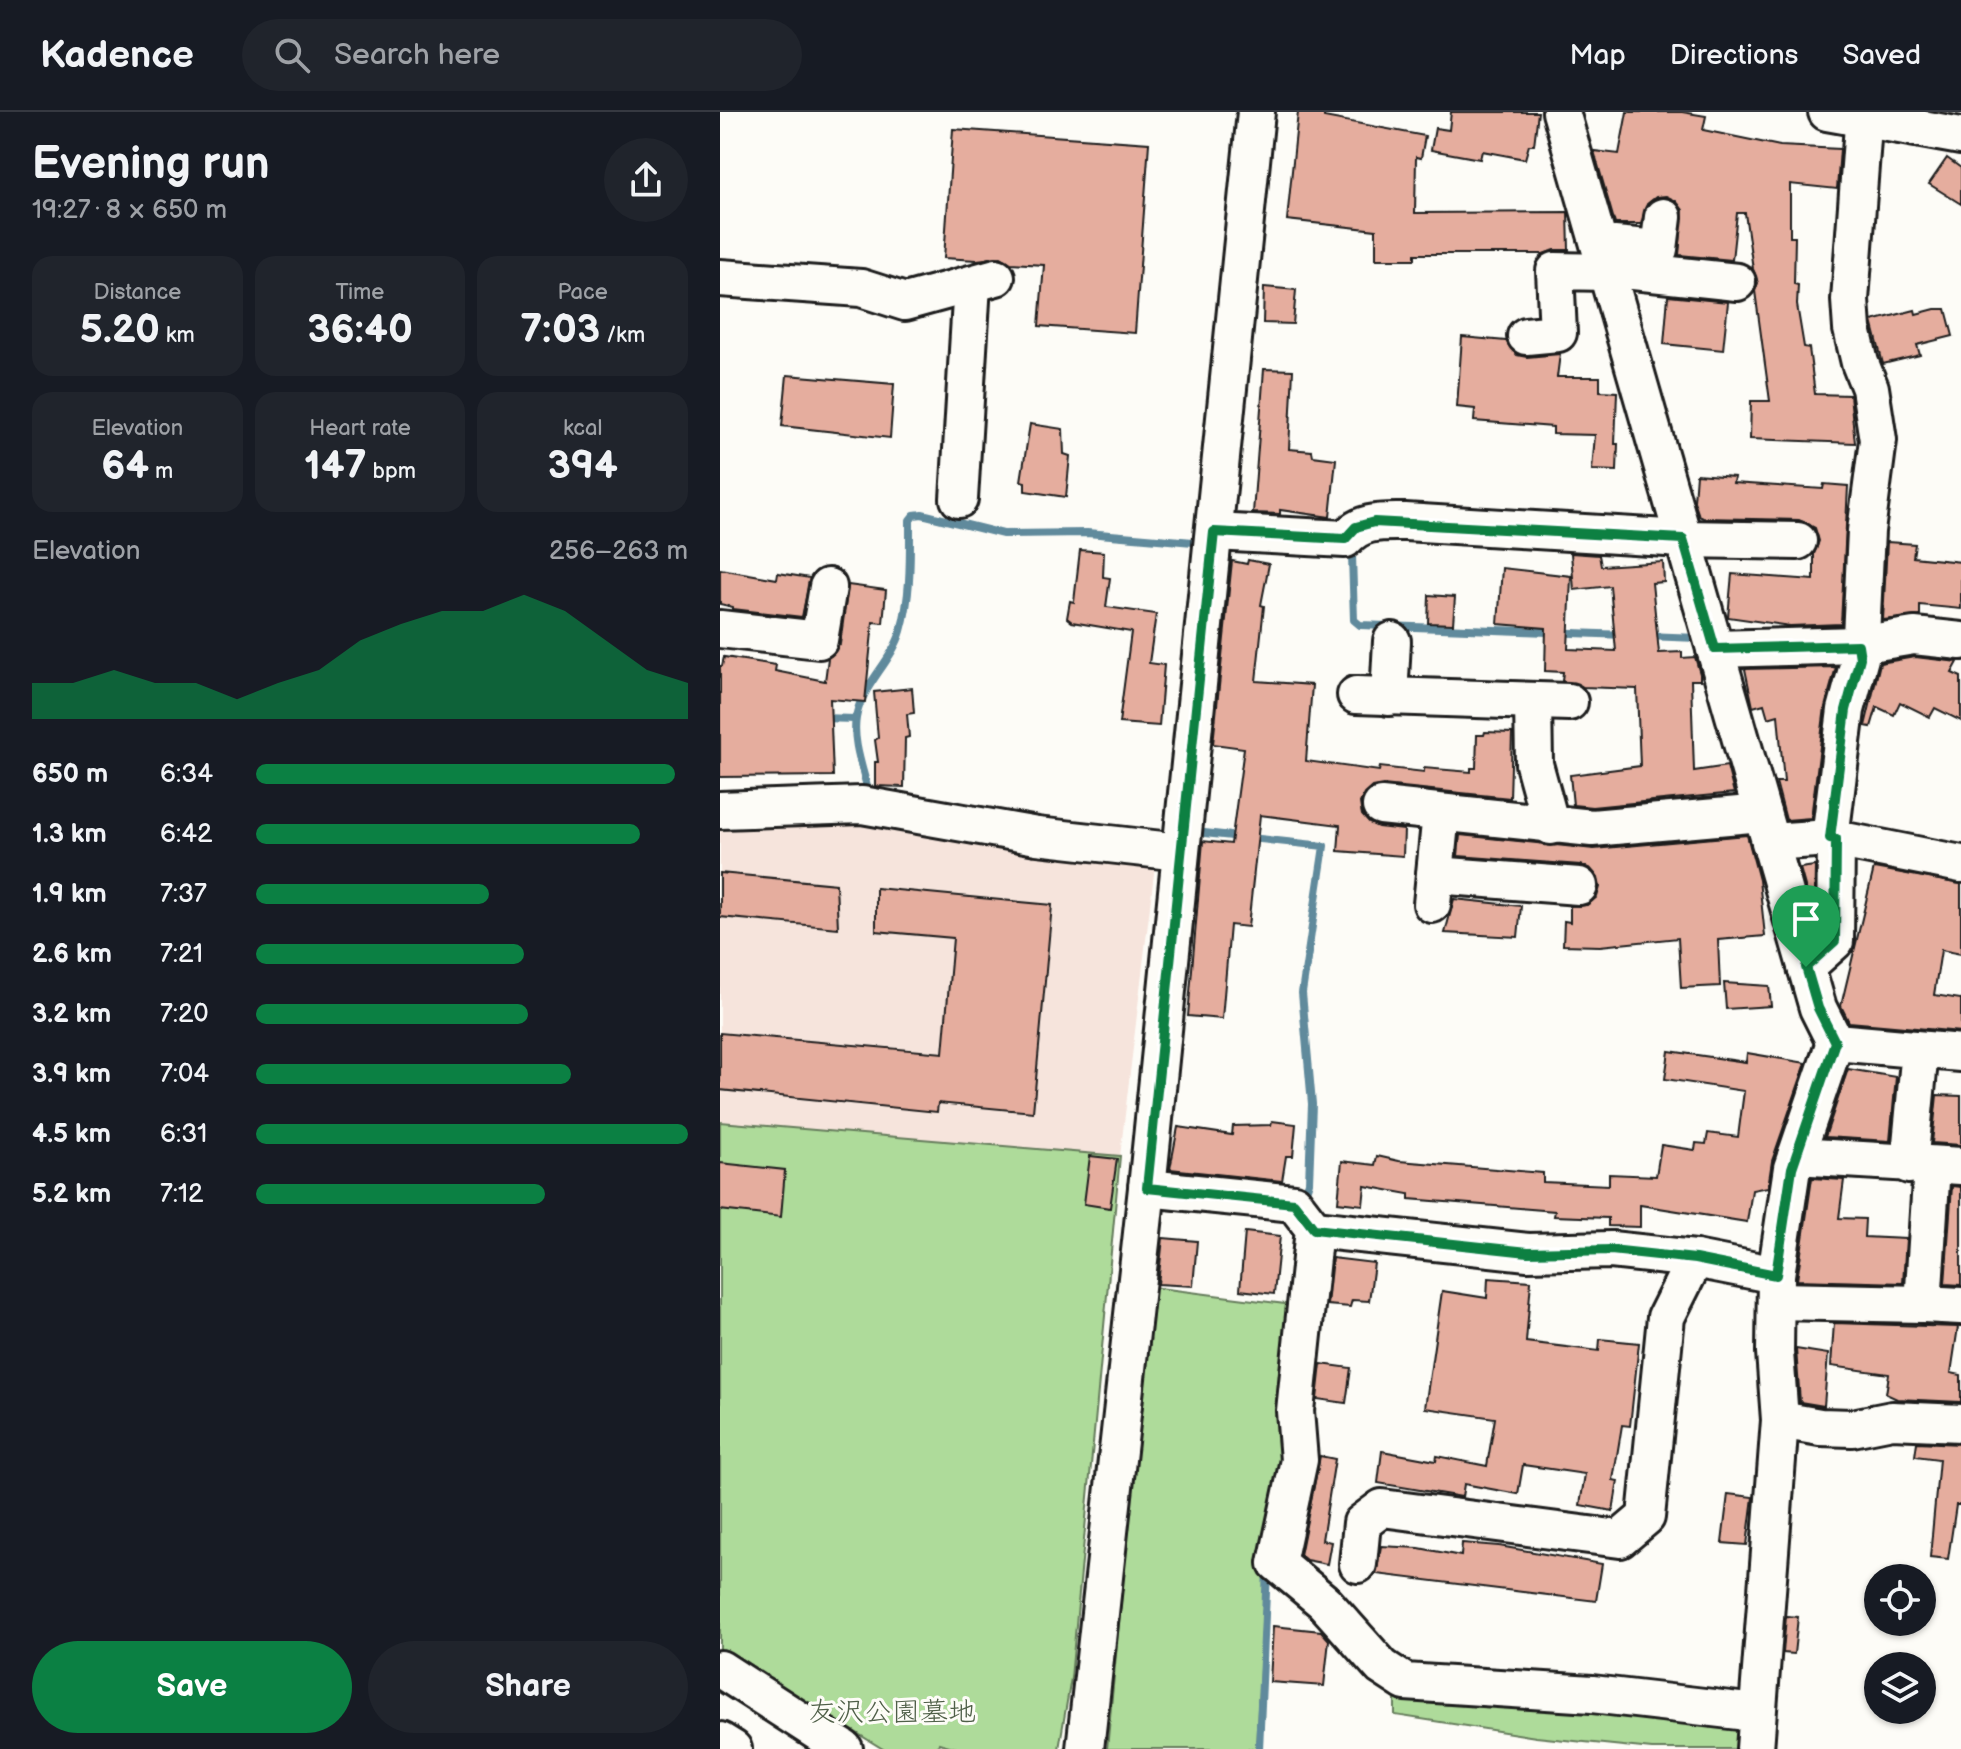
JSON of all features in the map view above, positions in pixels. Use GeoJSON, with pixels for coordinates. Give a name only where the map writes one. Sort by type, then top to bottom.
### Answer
{"type":"FeatureCollection","features":[{"type":"Feature","properties":{"kind":"street"},"geometry":{"type":"LineString","coordinates":[[1085,1749],[1147,1188],[1256,112]]}},
{"type":"Feature","properties":{"kind":"street"},"geometry":{"type":"LineString","coordinates":[[1561,112],[1818,1008],[1835,1042],[1796,1156],[1776,1288],[1775,1352],[1780,1420],[1755,1749]]}},
{"type":"Feature","properties":{"kind":"street"},"geometry":{"type":"LineString","coordinates":[[1827,112],[1864,115],[1961,136]]}},
{"type":"Feature","properties":{"kind":"street"},"geometry":{"type":"LineString","coordinates":[[1806,967],[1835,941],[1833,839],[1846,710],[1860,658],[1858,645],[1866,531],[1878,440],[1870,388],[1852,329],[1850,300],[1864,115]]}},
{"type":"Feature","properties":{"kind":"street"},"geometry":{"type":"LineString","coordinates":[[1526,336],[1558,333],[1555,271],[1659,249],[1663,217]]}},
{"type":"Feature","properties":{"kind":"street"},"geometry":{"type":"LineString","coordinates":[[1603,261],[1737,282]]}},
{"type":"Feature","properties":{"kind":"street"},"geometry":{"type":"LineString","coordinates":[[720,278],[861,288],[905,302],[984,280],[977,453],[959,499]]}},
{"type":"Feature","properties":{"kind":"street"},"geometry":{"type":"LineString","coordinates":[[1214,532],[1345,539],[1356,527],[1374,522],[1405,522],[1683,539],[1798,541]]}},
{"type":"Feature","properties":{"kind":"street"},"geometry":{"type":"LineString","coordinates":[[720,629],[819,640],[828,587]]}},
{"type":"Feature","properties":{"kind":"street"},"geometry":{"type":"LineString","coordinates":[[1715,649],[1858,645],[1914,636],[1961,641]]}},
{"type":"Feature","properties":{"kind":"street"},"geometry":{"type":"LineString","coordinates":[[1392,641],[1372,696],[1569,702]]}},
{"type":"Feature","properties":{"kind":"street"},"geometry":{"type":"LineString","coordinates":[[1533,702],[1534,764],[1551,826]]}},
{"type":"Feature","properties":{"kind":"street"},"geometry":{"type":"LineString","coordinates":[[720,810],[862,805],[1037,836],[1182,838]]}},
{"type":"Feature","properties":{"kind":"street"},"geometry":{"type":"LineString","coordinates":[[1381,806],[1551,826],[1766,828],[1961,864]]}},
{"type":"Feature","properties":{"kind":"street"},"geometry":{"type":"LineString","coordinates":[[1441,813],[1433,890],[1556,893]]}},
{"type":"Feature","properties":{"kind":"street"},"geometry":{"type":"LineString","coordinates":[[1835,1042],[1961,1053]]}},
{"type":"Feature","properties":{"kind":"street"},"geometry":{"type":"LineString","coordinates":[[1920,1050],[1934,1166],[1923,1304]]}},
{"type":"Feature","properties":{"kind":"street"},"geometry":{"type":"LineString","coordinates":[[1796,1156],[1934,1166]]}},
{"type":"Feature","properties":{"kind":"street"},"geometry":{"type":"LineString","coordinates":[[1147,1188],[1528,1252],[1611,1250],[1695,1259],[1776,1288],[1961,1306]]}},
{"type":"Feature","properties":{"kind":"street"},"geometry":{"type":"LineString","coordinates":[[1304,1216],[1295,1411],[1299,1460],[1277,1563],[1324,1602],[1382,1667],[1405,1682],[1592,1694],[1756,1713]]}},
{"type":"Feature","properties":{"kind":"street"},"geometry":{"type":"LineString","coordinates":[[1358,1564],[1362,1523],[1382,1508],[1620,1539],[1646,1517],[1666,1317],[1695,1259]]}},
{"type":"Feature","properties":{"kind":"street"},"geometry":{"type":"LineString","coordinates":[[1780,1420],[1820,1427],[1852,1428],[1892,1420],[1961,1423]]}},
{"type":"Feature","properties":{"kind":"street"},"geometry":{"type":"LineString","coordinates":[[720,1669],[844,1749]]}},
{"type":"Feature","properties":{"kind":"street"},"geometry":{"type":"LineString","coordinates":[[720,1741],[733,1749]]}},
{"type":"Feature","properties":{"kind":"shaded area"},"geometry":{"type":"Polygon","coordinates":[[[828,813],[1155,865],[1120,1156],[1071,1678],[720,1649],[720,817],[828,813]]]}},
{"type":"Feature","properties":{"kind":"green space","name":"友沢公園墓地"},"geometry":{"type":"Polygon","coordinates":[[[720,1122],[1120,1156],[1071,1678],[1059,1749],[960,1749],[939,1743],[937,1749],[883,1749],[720,1649],[720,1122]]]}},
{"type":"Feature","properties":{"kind":"green space"},"geometry":{"type":"Polygon","coordinates":[[[1151,1287],[1293,1305],[1287,1450],[1266,1548],[1256,1749],[1107,1749],[1151,1287]]]}},
{"type":"Feature","properties":{"kind":"green space"},"geometry":{"type":"Polygon","coordinates":[[[1395,1686],[1744,1718],[1743,1749],[1652,1749],[1536,1737],[1395,1715],[1395,1686]]]}},
{"type":"Feature","properties":{"kind":"building"},"geometry":{"type":"Polygon","coordinates":[[[1298,112],[1324,112],[1324,117],[1425,136],[1421,158],[1416,157],[1415,213],[1568,212],[1569,250],[1543,254],[1415,254],[1415,259],[1376,259],[1376,230],[1287,220],[1298,112]]]}},
{"type":"Feature","properties":{"kind":"building"},"geometry":{"type":"Polygon","coordinates":[[[1451,112],[1538,112],[1534,145],[1529,145],[1525,159],[1482,151],[1480,159],[1431,150],[1435,128],[1449,130],[1451,112]]]}},
{"type":"Feature","properties":{"kind":"building"},"geometry":{"type":"Polygon","coordinates":[[[1627,112],[1682,112],[1706,116],[1703,130],[1780,146],[1840,149],[1837,189],[1790,184],[1790,237],[1795,237],[1794,284],[1798,285],[1797,305],[1804,347],[1809,348],[1815,394],[1850,395],[1855,443],[1750,439],[1751,401],[1770,401],[1755,291],[1758,283],[1745,213],[1737,213],[1732,260],[1679,255],[1683,210],[1676,201],[1666,196],[1656,197],[1647,204],[1641,224],[1615,224],[1594,151],[1619,154],[1627,112]]]}},
{"type":"Feature","properties":{"kind":"building"},"geometry":{"type":"Polygon","coordinates":[[[953,129],[1149,143],[1135,333],[1039,326],[1044,265],[1011,263],[1001,257],[977,260],[944,258],[953,129]]]}},
{"type":"Feature","properties":{"kind":"building"},"geometry":{"type":"Polygon","coordinates":[[[1947,158],[1961,168],[1961,204],[1929,184],[1947,158]]]}},
{"type":"Feature","properties":{"kind":"building"},"geometry":{"type":"Polygon","coordinates":[[[1264,287],[1296,290],[1293,324],[1263,323],[1264,287]]]}},
{"type":"Feature","properties":{"kind":"building"},"geometry":{"type":"Polygon","coordinates":[[[1668,296],[1728,302],[1723,350],[1664,344],[1668,296]]]}},
{"type":"Feature","properties":{"kind":"building"},"geometry":{"type":"Polygon","coordinates":[[[1946,309],[1953,336],[1917,345],[1920,355],[1883,364],[1872,321],[1915,310],[1916,314],[1946,309]]]}},
{"type":"Feature","properties":{"kind":"building"},"geometry":{"type":"Polygon","coordinates":[[[1462,337],[1506,341],[1517,355],[1527,357],[1560,354],[1557,377],[1600,377],[1600,391],[1617,392],[1617,471],[1592,470],[1595,435],[1553,434],[1553,427],[1474,421],[1475,409],[1457,407],[1462,337]]]}},
{"type":"Feature","properties":{"kind":"building"},"geometry":{"type":"Polygon","coordinates":[[[1264,369],[1293,370],[1289,449],[1312,451],[1313,456],[1336,459],[1330,517],[1280,510],[1280,514],[1253,513],[1264,369]]]}},
{"type":"Feature","properties":{"kind":"building"},"geometry":{"type":"Polygon","coordinates":[[[787,375],[894,384],[890,438],[782,426],[787,375]]]}},
{"type":"Feature","properties":{"kind":"building"},"geometry":{"type":"Polygon","coordinates":[[[1030,424],[1063,429],[1064,454],[1070,456],[1066,497],[1025,491],[1025,482],[1021,481],[1030,424]]]}},
{"type":"Feature","properties":{"kind":"building"},"geometry":{"type":"Polygon","coordinates":[[[1696,474],[1734,477],[1733,483],[1823,489],[1824,484],[1848,486],[1841,624],[1790,626],[1728,617],[1732,574],[1814,580],[1814,554],[1819,541],[1815,528],[1799,520],[1699,516],[1694,501],[1696,474]]]}},
{"type":"Feature","properties":{"kind":"building"},"geometry":{"type":"Polygon","coordinates":[[[1887,542],[1915,544],[1913,557],[1961,562],[1961,609],[1920,605],[1920,616],[1883,620],[1887,542]]]}},
{"type":"Feature","properties":{"kind":"building"},"geometry":{"type":"Polygon","coordinates":[[[1080,550],[1104,552],[1103,577],[1110,578],[1106,607],[1156,614],[1149,663],[1164,665],[1159,726],[1119,723],[1131,632],[1072,622],[1067,618],[1070,601],[1074,602],[1080,550]]]}},
{"type":"Feature","properties":{"kind":"building"},"geometry":{"type":"Polygon","coordinates":[[[1571,553],[1599,555],[1601,566],[1663,562],[1664,582],[1652,583],[1659,653],[1682,652],[1682,658],[1695,657],[1700,674],[1700,680],[1691,680],[1694,771],[1727,766],[1734,793],[1592,807],[1573,805],[1570,775],[1640,766],[1637,689],[1583,687],[1562,681],[1563,672],[1545,671],[1546,628],[1498,624],[1502,568],[1571,576],[1568,649],[1616,651],[1610,586],[1574,590],[1571,553]]]}},
{"type":"Feature","properties":{"kind":"building"},"geometry":{"type":"Polygon","coordinates":[[[1248,560],[1269,564],[1261,605],[1264,606],[1256,681],[1312,685],[1306,761],[1379,771],[1380,767],[1424,772],[1424,768],[1471,772],[1471,768],[1476,768],[1477,735],[1484,735],[1485,732],[1512,733],[1510,798],[1383,785],[1372,787],[1360,803],[1362,815],[1378,827],[1404,830],[1403,856],[1338,851],[1340,825],[1260,815],[1248,927],[1230,925],[1222,1019],[1188,1016],[1203,841],[1231,844],[1244,748],[1213,744],[1232,561],[1247,564],[1248,560]]]}},
{"type":"Feature","properties":{"kind":"building"},"geometry":{"type":"Polygon","coordinates":[[[720,569],[777,579],[778,573],[810,578],[802,617],[733,609],[720,604],[720,569]]]}},
{"type":"Feature","properties":{"kind":"building"},"geometry":{"type":"Polygon","coordinates":[[[848,585],[886,590],[883,623],[873,622],[865,702],[830,699],[833,776],[720,777],[720,666],[724,657],[776,665],[775,671],[825,681],[828,658],[840,644],[848,585]]]}},
{"type":"Feature","properties":{"kind":"building"},"geometry":{"type":"Polygon","coordinates":[[[1429,595],[1455,597],[1453,624],[1428,623],[1429,595]]]}},
{"type":"Feature","properties":{"kind":"building"},"geometry":{"type":"Polygon","coordinates":[[[1915,657],[1958,662],[1952,673],[1961,677],[1961,721],[1935,708],[1930,717],[1900,702],[1894,715],[1877,707],[1871,727],[1865,726],[1880,663],[1915,657]]]}},
{"type":"Feature","properties":{"kind":"building"},"geometry":{"type":"Polygon","coordinates":[[[1836,667],[1825,707],[1811,818],[1786,820],[1776,782],[1784,782],[1778,715],[1768,718],[1764,704],[1753,707],[1745,669],[1836,667]]]}},
{"type":"Feature","properties":{"kind":"building"},"geometry":{"type":"Polygon","coordinates":[[[912,688],[914,713],[907,714],[909,737],[905,738],[904,787],[875,786],[875,762],[878,762],[875,740],[878,738],[874,692],[912,688]]]}},
{"type":"Feature","properties":{"kind":"building"},"geometry":{"type":"Polygon","coordinates":[[[1460,835],[1594,849],[1747,835],[1759,880],[1765,936],[1718,940],[1720,986],[1681,988],[1678,938],[1600,946],[1563,945],[1564,921],[1570,922],[1570,906],[1587,905],[1597,897],[1600,887],[1591,869],[1581,865],[1458,856],[1460,835]]]}},
{"type":"Feature","properties":{"kind":"building"},"geometry":{"type":"Polygon","coordinates":[[[1815,866],[1814,919],[1800,868],[1815,866]]]}},
{"type":"Feature","properties":{"kind":"building"},"geometry":{"type":"Polygon","coordinates":[[[1874,868],[1961,884],[1961,954],[1941,950],[1934,995],[1961,999],[1961,1032],[1849,1022],[1841,1006],[1874,868]]]}},
{"type":"Feature","properties":{"kind":"building"},"geometry":{"type":"Polygon","coordinates":[[[720,873],[836,884],[838,928],[720,917],[720,873]]]}},
{"type":"Feature","properties":{"kind":"building"},"geometry":{"type":"Polygon","coordinates":[[[876,888],[1052,905],[1033,1112],[938,1103],[937,1112],[720,1090],[720,1033],[943,1053],[953,938],[876,931],[876,888]]]}},
{"type":"Feature","properties":{"kind":"building"},"geometry":{"type":"Polygon","coordinates":[[[1454,899],[1521,906],[1518,937],[1445,933],[1454,899]]]}},
{"type":"Feature","properties":{"kind":"building"},"geometry":{"type":"Polygon","coordinates":[[[1724,983],[1769,986],[1771,1006],[1726,1009],[1724,983]]]}},
{"type":"Feature","properties":{"kind":"building"},"geometry":{"type":"Polygon","coordinates":[[[1669,1051],[1746,1062],[1747,1053],[1806,1063],[1772,1161],[1768,1187],[1752,1190],[1747,1222],[1640,1205],[1640,1227],[1608,1226],[1608,1218],[1554,1216],[1555,1211],[1409,1199],[1409,1194],[1365,1186],[1363,1205],[1338,1202],[1342,1161],[1375,1165],[1377,1156],[1399,1161],[1543,1173],[1543,1182],[1609,1185],[1609,1174],[1656,1176],[1661,1145],[1695,1150],[1696,1143],[1706,1144],[1708,1133],[1738,1137],[1744,1091],[1665,1079],[1669,1051]]]}},
{"type":"Feature","properties":{"kind":"building"},"geometry":{"type":"Polygon","coordinates":[[[1848,1069],[1896,1077],[1890,1141],[1825,1137],[1848,1069]]]}},
{"type":"Feature","properties":{"kind":"building"},"geometry":{"type":"Polygon","coordinates":[[[1937,1095],[1961,1096],[1961,1145],[1932,1143],[1937,1095]]]}},
{"type":"Feature","properties":{"kind":"building"},"geometry":{"type":"Polygon","coordinates":[[[1272,1121],[1296,1124],[1293,1156],[1286,1156],[1282,1181],[1170,1169],[1178,1127],[1232,1135],[1233,1126],[1271,1125],[1272,1121]]]}},
{"type":"Feature","properties":{"kind":"building"},"geometry":{"type":"Polygon","coordinates":[[[1090,1156],[1117,1159],[1110,1208],[1084,1204],[1090,1156]]]}},
{"type":"Feature","properties":{"kind":"building"},"geometry":{"type":"Polygon","coordinates":[[[720,1163],[785,1170],[781,1217],[720,1210],[720,1163]]]}},
{"type":"Feature","properties":{"kind":"building"},"geometry":{"type":"Polygon","coordinates":[[[1812,1178],[1844,1180],[1839,1218],[1865,1219],[1864,1237],[1906,1239],[1903,1283],[1797,1280],[1812,1178]]]}},
{"type":"Feature","properties":{"kind":"building"},"geometry":{"type":"Polygon","coordinates":[[[1952,1186],[1961,1187],[1961,1285],[1945,1284],[1952,1186]]]}},
{"type":"Feature","properties":{"kind":"building"},"geometry":{"type":"Polygon","coordinates":[[[1245,1232],[1280,1236],[1274,1294],[1240,1290],[1245,1232]]]}},
{"type":"Feature","properties":{"kind":"building"},"geometry":{"type":"Polygon","coordinates":[[[1163,1238],[1197,1241],[1193,1286],[1158,1284],[1163,1238]]]}},
{"type":"Feature","properties":{"kind":"building"},"geometry":{"type":"Polygon","coordinates":[[[1332,1258],[1374,1263],[1369,1301],[1352,1300],[1350,1307],[1327,1305],[1332,1258]]]}},
{"type":"Feature","properties":{"kind":"building"},"geometry":{"type":"Polygon","coordinates":[[[1488,1278],[1531,1281],[1526,1342],[1599,1351],[1600,1339],[1639,1343],[1630,1426],[1622,1425],[1613,1480],[1618,1481],[1613,1511],[1580,1505],[1585,1474],[1523,1465],[1518,1494],[1464,1484],[1462,1497],[1378,1483],[1382,1451],[1436,1461],[1437,1456],[1487,1466],[1495,1418],[1425,1408],[1442,1291],[1487,1298],[1488,1278]]]}},
{"type":"Feature","properties":{"kind":"building"},"geometry":{"type":"Polygon","coordinates":[[[1834,1323],[1958,1327],[1951,1373],[1961,1375],[1961,1402],[1897,1399],[1886,1394],[1889,1374],[1831,1366],[1834,1323]]]}},
{"type":"Feature","properties":{"kind":"building"},"geometry":{"type":"Polygon","coordinates":[[[1796,1349],[1828,1354],[1824,1406],[1800,1402],[1796,1349]]]}},
{"type":"Feature","properties":{"kind":"building"},"geometry":{"type":"Polygon","coordinates":[[[1321,1364],[1351,1368],[1346,1403],[1317,1399],[1321,1364]]]}},
{"type":"Feature","properties":{"kind":"building"},"geometry":{"type":"Polygon","coordinates":[[[1917,1442],[1961,1444],[1961,1505],[1956,1505],[1948,1559],[1930,1557],[1939,1459],[1915,1456],[1917,1442]]]}},
{"type":"Feature","properties":{"kind":"building"},"geometry":{"type":"Polygon","coordinates":[[[1320,1456],[1335,1459],[1322,1540],[1331,1542],[1327,1564],[1306,1560],[1300,1555],[1320,1456]]]}},
{"type":"Feature","properties":{"kind":"building"},"geometry":{"type":"Polygon","coordinates":[[[1728,1494],[1753,1497],[1747,1545],[1722,1543],[1728,1494]]]}},
{"type":"Feature","properties":{"kind":"building"},"geometry":{"type":"Polygon","coordinates":[[[1462,1543],[1499,1546],[1602,1564],[1596,1601],[1376,1574],[1381,1546],[1419,1548],[1461,1556],[1462,1543]]]}},
{"type":"Feature","properties":{"kind":"building"},"geometry":{"type":"Polygon","coordinates":[[[1786,1616],[1798,1617],[1794,1654],[1783,1653],[1786,1616]]]}},
{"type":"Feature","properties":{"kind":"building"},"geometry":{"type":"Polygon","coordinates":[[[1273,1626],[1321,1631],[1329,1640],[1324,1686],[1270,1682],[1273,1626]]]}},
{"type":"Feature","properties":{"kind":"waterway"},"geometry":{"type":"LineString","coordinates":[[873,792],[868,791],[859,755],[855,736],[856,718],[864,695],[901,631],[908,590],[910,520],[914,515],[922,514],[1003,534],[1087,533],[1205,543]]}},
{"type":"Feature","properties":{"kind":"waterway"},"geometry":{"type":"LineString","coordinates":[[1347,550],[1352,555],[1354,620],[1360,625],[1625,635]]}},
{"type":"Feature","properties":{"kind":"waterway"},"geometry":{"type":"LineString","coordinates":[[1647,636],[1698,638]]}},
{"type":"Feature","properties":{"kind":"waterway"},"geometry":{"type":"LineString","coordinates":[[821,718],[855,719]]}},
{"type":"Feature","properties":{"kind":"waterway"},"geometry":{"type":"LineString","coordinates":[[1195,832],[1324,846],[1302,993],[1312,1104],[1309,1182],[1304,1197]]}},
{"type":"Feature","properties":{"kind":"waterway"},"geometry":{"type":"LineString","coordinates":[[1259,1749],[1267,1570]]}},
{"type":"Feature","properties":{"kind":"route"},"geometry":{"type":"LineString","coordinates":[[1374,522],[1405,522],[1683,539],[1715,649],[1858,645],[1860,658],[1846,710],[1830,838],[1836,839],[1835,941],[1806,967],[1818,1008],[1835,1042],[1792,1168],[1776,1275],[1695,1259],[1611,1250],[1528,1252],[1314,1229],[1294,1203],[1147,1188],[1214,532],[1345,539],[1356,527],[1374,522]]}}]}
